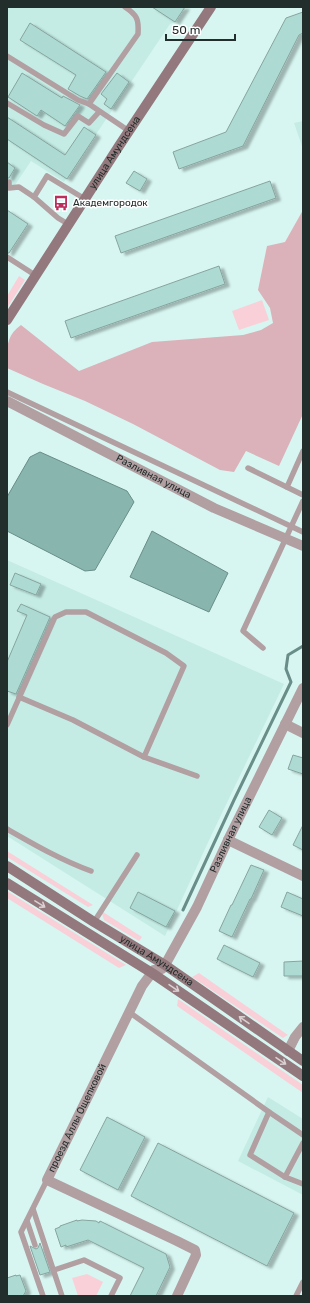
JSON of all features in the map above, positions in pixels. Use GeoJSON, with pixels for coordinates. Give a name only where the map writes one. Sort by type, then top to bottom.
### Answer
{"type":"FeatureCollection","features":[{"type":"Feature","properties":{"kind":"street","name":"улица Амундсена"},"geometry":{"type":"LineString","coordinates":[[7,320],[68,224],[211,7]]}},
{"type":"Feature","properties":{"kind":"street","name":"Разливная улица"},"geometry":{"type":"LineString","coordinates":[[7,401],[214,508],[303,546]]}},
{"type":"Feature","properties":{"kind":"street","name":"Разливная улица"},"geometry":{"type":"LineString","coordinates":[[152,973],[154,970],[162,969],[165,965],[197,907],[228,840],[303,688]]}},
{"type":"Feature","properties":{"kind":"street"},"geometry":{"type":"LineString","coordinates":[[285,724],[303,733]]}},
{"type":"Feature","properties":{"kind":"street"},"geometry":{"type":"LineString","coordinates":[[228,840],[303,876]]}},
{"type":"Feature","properties":{"kind":"street","name":"улица Амундсена"},"geometry":{"type":"LineString","coordinates":[[7,866],[94,922],[165,965],[303,1061]]}},
{"type":"Feature","properties":{"kind":"street","name":"улица Амундсена"},"geometry":{"type":"LineString","coordinates":[[7,883],[152,973],[303,1076]]}},
{"type":"Feature","properties":{"kind":"street","name":"проезд Аллы Ощепковой"},"geometry":{"type":"LineString","coordinates":[[152,973],[142,986],[47,1180],[195,1250],[196,1255],[177,1296]]}},
{"type":"Feature","properties":{"kind":"street"},"geometry":{"type":"LineString","coordinates":[[288,1051],[295,1037],[303,1027]]}},
{"type":"Feature","properties":{"kind":"lane"},"geometry":{"type":"LineString","coordinates":[[90,104],[138,34],[139,23],[135,14],[125,7]]}},
{"type":"Feature","properties":{"kind":"lane"},"geometry":{"type":"LineString","coordinates":[[7,56],[78,100],[90,104],[99,112],[129,131]]}},
{"type":"Feature","properties":{"kind":"lane"},"geometry":{"type":"LineString","coordinates":[[7,103],[44,125],[64,134],[78,116],[89,122],[99,112]]}},
{"type":"Feature","properties":{"kind":"lane"},"geometry":{"type":"LineString","coordinates":[[34,197],[47,176],[85,199]]}},
{"type":"Feature","properties":{"kind":"lane"},"geometry":{"type":"LineString","coordinates":[[8,187],[19,187],[34,197],[58,218],[68,224]]}},
{"type":"Feature","properties":{"kind":"lane"},"geometry":{"type":"LineString","coordinates":[[7,257],[35,275]]}},
{"type":"Feature","properties":{"kind":"lane"},"geometry":{"type":"LineString","coordinates":[[7,392],[303,532]]}},
{"type":"Feature","properties":{"kind":"lane"},"geometry":{"type":"LineString","coordinates":[[287,487],[303,451]]}},
{"type":"Feature","properties":{"kind":"lane"},"geometry":{"type":"LineString","coordinates":[[248,468],[303,495]]}},
{"type":"Feature","properties":{"kind":"lane"},"geometry":{"type":"LineString","coordinates":[[263,648],[243,631],[303,501]]}},
{"type":"Feature","properties":{"kind":"lane"},"geometry":{"type":"LineString","coordinates":[[7,724],[54,617],[66,612],[86,612],[166,653],[184,666],[144,757]]}},
{"type":"Feature","properties":{"kind":"lane"},"geometry":{"type":"LineString","coordinates":[[19,697],[73,720],[144,757],[197,776]]}},
{"type":"Feature","properties":{"kind":"lane"},"geometry":{"type":"LineString","coordinates":[[7,829],[52,855],[91,872]]}},
{"type":"Feature","properties":{"kind":"lane"},"geometry":{"type":"LineString","coordinates":[[94,922],[137,855]]}},
{"type":"Feature","properties":{"kind":"lane"},"geometry":{"type":"LineString","coordinates":[[130,1012],[303,1135]]}},
{"type":"Feature","properties":{"kind":"lane"},"geometry":{"type":"LineString","coordinates":[[269,1112],[250,1155],[285,1177],[303,1184]]}},
{"type":"Feature","properties":{"kind":"lane"},"geometry":{"type":"LineString","coordinates":[[285,1177],[303,1143]]}},
{"type":"Feature","properties":{"kind":"lane"},"geometry":{"type":"LineString","coordinates":[[43,1296],[21,1232],[47,1180]]}},
{"type":"Feature","properties":{"kind":"lane"},"geometry":{"type":"LineString","coordinates":[[33,1209],[62,1296]]}},
{"type":"Feature","properties":{"kind":"lane"},"geometry":{"type":"LineString","coordinates":[[27,1221],[35,1245]]}},
{"type":"Feature","properties":{"kind":"lane"},"geometry":{"type":"LineString","coordinates":[[54,1270],[84,1260],[120,1278],[111,1296]]}},
{"type":"Feature","properties":{"kind":"lane"},"geometry":{"type":"LineString","coordinates":[[296,1296],[303,1282]]}},
{"type":"Feature","properties":{"kind":"shaded area"},"geometry":{"type":"Polygon","coordinates":[[[7,7],[185,7],[175,22],[170,24],[64,182],[31,161],[15,185],[7,188],[7,7]]]}},
{"type":"Feature","properties":{"kind":"shaded area"},"geometry":{"type":"Polygon","coordinates":[[[303,121],[303,149],[294,123],[303,121]]]}},
{"type":"Feature","properties":{"kind":"shaded area"},"geometry":{"type":"Polygon","coordinates":[[[303,210],[303,414],[279,466],[246,451],[234,472],[220,470],[133,424],[85,401],[7,368],[8,344],[12,334],[21,325],[79,371],[152,342],[243,335],[261,330],[273,323],[270,308],[258,290],[267,246],[285,242],[303,210]]]}},
{"type":"Feature","properties":{"kind":"shaded area"},"geometry":{"type":"Polygon","coordinates":[[[19,276],[25,280],[7,308],[7,296],[19,276]]]}},
{"type":"Feature","properties":{"kind":"shaded area"},"geometry":{"type":"Polygon","coordinates":[[[262,300],[269,320],[239,330],[232,311],[262,300]]]}},
{"type":"Feature","properties":{"kind":"shaded area"},"geometry":{"type":"Polygon","coordinates":[[[40,452],[127,491],[134,502],[95,570],[85,571],[7,531],[7,497],[30,457],[40,452]]]}},
{"type":"Feature","properties":{"kind":"shaded area"},"geometry":{"type":"Polygon","coordinates":[[[152,531],[228,573],[209,612],[130,577],[152,531]]]}},
{"type":"Feature","properties":{"kind":"shaded area"},"geometry":{"type":"Polygon","coordinates":[[[7,560],[284,684],[165,936],[7,836],[7,560]]]}},
{"type":"Feature","properties":{"kind":"shaded area"},"geometry":{"type":"Polygon","coordinates":[[[7,851],[93,905],[88,907],[7,857],[7,851]]]}},
{"type":"Feature","properties":{"kind":"shaded area"},"geometry":{"type":"Polygon","coordinates":[[[7,891],[126,965],[119,968],[7,898],[7,891]]]}},
{"type":"Feature","properties":{"kind":"shaded area"},"geometry":{"type":"Polygon","coordinates":[[[103,912],[142,937],[139,941],[104,920],[102,914],[103,912]]]}},
{"type":"Feature","properties":{"kind":"shaded area"},"geometry":{"type":"Polygon","coordinates":[[[199,973],[288,1035],[283,1038],[192,977],[199,973]]]}},
{"type":"Feature","properties":{"kind":"shaded area"},"geometry":{"type":"Polygon","coordinates":[[[178,999],[303,1085],[303,1093],[177,1006],[178,999]]]}},
{"type":"Feature","properties":{"kind":"shaded area"},"geometry":{"type":"Polygon","coordinates":[[[268,1097],[303,1119],[303,1195],[238,1161],[268,1097]]]}},
{"type":"Feature","properties":{"kind":"shaded area"},"geometry":{"type":"Polygon","coordinates":[[[87,1274],[103,1282],[96,1296],[78,1296],[72,1278],[87,1274]]]}},
{"type":"Feature","properties":{"kind":"building"},"geometry":{"type":"Polygon","coordinates":[[[152,7],[185,7],[175,22],[152,7]]]}},
{"type":"Feature","properties":{"kind":"building"},"geometry":{"type":"Polygon","coordinates":[[[303,12],[303,33],[299,35],[243,146],[179,169],[173,152],[226,132],[286,18],[303,12]]]}},
{"type":"Feature","properties":{"kind":"building"},"geometry":{"type":"Polygon","coordinates":[[[30,23],[106,72],[87,99],[68,89],[76,75],[20,40],[30,23]]]}},
{"type":"Feature","properties":{"kind":"building"},"geometry":{"type":"Polygon","coordinates":[[[22,73],[62,98],[63,96],[80,105],[65,126],[41,110],[37,116],[8,97],[22,73]]]}},
{"type":"Feature","properties":{"kind":"building"},"geometry":{"type":"Polygon","coordinates":[[[117,73],[129,82],[111,109],[104,104],[107,99],[101,94],[117,73]]]}},
{"type":"Feature","properties":{"kind":"building"},"geometry":{"type":"Polygon","coordinates":[[[7,117],[65,155],[84,127],[96,135],[67,179],[7,139],[7,117]]]}},
{"type":"Feature","properties":{"kind":"building"},"geometry":{"type":"Polygon","coordinates":[[[7,162],[15,168],[9,178],[7,178],[7,162]]]}},
{"type":"Feature","properties":{"kind":"building"},"geometry":{"type":"Polygon","coordinates":[[[134,171],[147,179],[140,191],[126,183],[134,171]]]}},
{"type":"Feature","properties":{"kind":"building"},"geometry":{"type":"Polygon","coordinates":[[[270,181],[276,198],[121,253],[115,236],[270,181]]]}},
{"type":"Feature","properties":{"kind":"building"},"geometry":{"type":"Polygon","coordinates":[[[7,210],[28,224],[9,253],[7,253],[7,210]]]}},
{"type":"Feature","properties":{"kind":"building"},"geometry":{"type":"Polygon","coordinates":[[[219,266],[225,284],[71,338],[65,321],[219,266]]]}},
{"type":"Feature","properties":{"kind":"building"},"geometry":{"type":"Polygon","coordinates":[[[15,573],[41,584],[36,595],[10,585],[15,573]]]}},
{"type":"Feature","properties":{"kind":"building"},"geometry":{"type":"Polygon","coordinates":[[[21,604],[50,617],[16,694],[7,691],[7,662],[27,615],[17,611],[21,604]]]}},
{"type":"Feature","properties":{"kind":"building"},"geometry":{"type":"Polygon","coordinates":[[[293,755],[303,758],[303,774],[288,769],[293,755]]]}},
{"type":"Feature","properties":{"kind":"building"},"geometry":{"type":"Polygon","coordinates":[[[269,810],[282,818],[272,835],[259,827],[269,810]]]}},
{"type":"Feature","properties":{"kind":"building"},"geometry":{"type":"Polygon","coordinates":[[[303,825],[303,850],[293,845],[303,825]]]}},
{"type":"Feature","properties":{"kind":"building"},"geometry":{"type":"Polygon","coordinates":[[[251,865],[264,870],[232,937],[219,931],[251,865]]]}},
{"type":"Feature","properties":{"kind":"building"},"geometry":{"type":"Polygon","coordinates":[[[138,892],[175,911],[166,927],[130,908],[138,892]]]}},
{"type":"Feature","properties":{"kind":"building"},"geometry":{"type":"Polygon","coordinates":[[[287,892],[303,899],[303,916],[281,907],[287,892]]]}},
{"type":"Feature","properties":{"kind":"building"},"geometry":{"type":"Polygon","coordinates":[[[224,945],[260,963],[253,977],[217,959],[224,945]]]}},
{"type":"Feature","properties":{"kind":"building"},"geometry":{"type":"Polygon","coordinates":[[[303,961],[303,976],[284,976],[284,962],[303,961]]]}},
{"type":"Feature","properties":{"kind":"building"},"geometry":{"type":"Polygon","coordinates":[[[107,1117],[145,1137],[118,1190],[80,1170],[107,1117]]]}},
{"type":"Feature","properties":{"kind":"building"},"geometry":{"type":"Polygon","coordinates":[[[158,1143],[294,1213],[267,1266],[131,1196],[158,1143]]]}},
{"type":"Feature","properties":{"kind":"building"},"geometry":{"type":"Polygon","coordinates":[[[77,1220],[96,1221],[99,1223],[100,1221],[166,1254],[170,1267],[156,1296],[130,1296],[144,1268],[88,1240],[66,1247],[66,1245],[61,1247],[55,1229],[77,1220]]]}},
{"type":"Feature","properties":{"kind":"building"},"geometry":{"type":"Polygon","coordinates":[[[40,1243],[50,1272],[40,1275],[30,1246],[36,1249],[40,1243]]]}},
{"type":"Feature","properties":{"kind":"building"},"geometry":{"type":"Polygon","coordinates":[[[20,1275],[26,1291],[23,1296],[7,1296],[7,1278],[20,1275]]]}},
{"type":"Feature","properties":{"kind":"waterway"},"geometry":{"type":"LineString","coordinates":[[183,910],[291,682],[286,669],[288,655],[303,646]]}},
{"type":"Feature","properties":{"kind":"place","name":"Академгородок"},"geometry":{"type":"Point","coordinates":[61,203]}}]}
